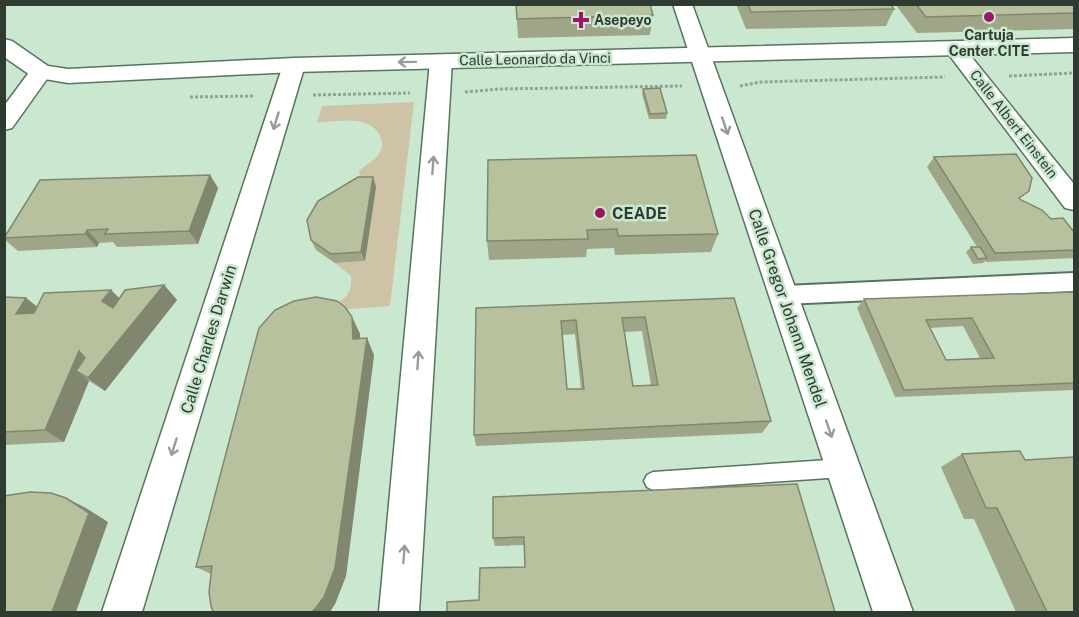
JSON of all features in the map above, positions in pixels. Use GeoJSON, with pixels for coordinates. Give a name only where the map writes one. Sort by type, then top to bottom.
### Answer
{"type":"FeatureCollection","features":[{"type":"Feature","properties":{"kind":"street","name":"Calle Gregor Johann Mendel"},"geometry":{"type":"LineString","coordinates":[[682,4],[697,70],[784,295],[893,612]]}},
{"type":"Feature","properties":{"kind":"street","name":"Calle Leonardo da Vinci"},"geometry":{"type":"LineString","coordinates":[[956,62],[1074,45]]}},
{"type":"Feature","properties":{"kind":"street"},"geometry":{"type":"LineString","coordinates":[[4,46],[35,81]]}},
{"type":"Feature","properties":{"kind":"street","name":"Calle Leonardo da Vinci"},"geometry":{"type":"LineString","coordinates":[[35,81],[439,82],[697,70],[1074,59]]}},
{"type":"Feature","properties":{"kind":"street","name":"Calle Albert Einstein"},"geometry":{"type":"LineString","coordinates":[[956,62],[1074,201]]}},
{"type":"Feature","properties":{"kind":"street"},"geometry":{"type":"LineString","coordinates":[[4,73],[35,81]]}},
{"type":"Feature","properties":{"kind":"street"},"geometry":{"type":"LineString","coordinates":[[4,123],[35,81]]}},
{"type":"Feature","properties":{"kind":"street","name":"Calle Charles Darwin"},"geometry":{"type":"LineString","coordinates":[[122,612],[298,81]]}},
{"type":"Feature","properties":{"kind":"street"},"geometry":{"type":"LineString","coordinates":[[399,612],[439,82]]}},
{"type":"Feature","properties":{"kind":"street"},"geometry":{"type":"LineString","coordinates":[[784,295],[1074,282]]}},
{"type":"Feature","properties":{"kind":"lane"},"geometry":{"type":"LineString","coordinates":[[654,480],[843,468]]}},
{"type":"Feature","properties":{"kind":"path"},"geometry":{"type":"LineString","coordinates":[[738,87],[760,82],[956,62]]}},
{"type":"Feature","properties":{"kind":"path"},"geometry":{"type":"LineString","coordinates":[[298,81],[410,93],[439,82],[500,89],[676,84],[697,70]]}},
{"type":"Feature","properties":{"kind":"path"},"geometry":{"type":"LineString","coordinates":[[1008,76],[1074,73]]}},
{"type":"Feature","properties":{"kind":"shaded area"},"geometry":{"type":"Polygon","coordinates":[[[414,102],[390,306],[335,310],[334,305],[343,300],[350,290],[351,276],[335,263],[365,261],[376,187],[361,187],[359,171],[378,155],[382,143],[374,128],[359,121],[317,123],[322,106],[414,102]]]}},
{"type":"Feature","properties":{"kind":"building"},"geometry":{"type":"Polygon","coordinates":[[[516,4],[650,4],[653,15],[517,19],[516,4]]]}},
{"type":"Feature","properties":{"kind":"building"},"geometry":{"type":"Polygon","coordinates":[[[748,4],[890,4],[894,9],[751,12],[748,4]]]}},
{"type":"Feature","properties":{"kind":"building"},"geometry":{"type":"Polygon","coordinates":[[[916,4],[1074,4],[1074,13],[926,17],[916,4]]]}},
{"type":"Feature","properties":{"kind":"building"},"geometry":{"type":"Polygon","coordinates":[[[660,88],[667,113],[650,114],[643,89],[660,88]]]}},
{"type":"Feature","properties":{"kind":"building"},"geometry":{"type":"Polygon","coordinates":[[[1016,154],[1032,178],[1029,191],[1019,198],[1042,210],[1051,219],[1063,218],[1074,232],[1074,250],[995,253],[934,157],[1016,154]]]}},
{"type":"Feature","properties":{"kind":"building"},"geometry":{"type":"Polygon","coordinates":[[[696,155],[718,234],[618,236],[617,229],[587,230],[588,239],[487,241],[488,160],[696,155]]]}},
{"type":"Feature","properties":{"kind":"building"},"geometry":{"type":"Polygon","coordinates":[[[210,175],[189,231],[105,234],[108,229],[87,230],[85,234],[4,238],[40,180],[210,175]]]}},
{"type":"Feature","properties":{"kind":"building"},"geometry":{"type":"Polygon","coordinates":[[[358,177],[373,177],[361,252],[331,254],[311,240],[307,220],[318,201],[358,177]]]}},
{"type":"Feature","properties":{"kind":"building"},"geometry":{"type":"Polygon","coordinates":[[[971,247],[980,247],[987,258],[978,259],[971,247]]]}},
{"type":"Feature","properties":{"kind":"building"},"geometry":{"type":"Polygon","coordinates":[[[164,285],[88,378],[76,371],[85,358],[79,351],[45,430],[4,432],[4,297],[26,298],[16,314],[34,313],[44,293],[111,290],[102,301],[113,308],[125,290],[164,285]]]}},
{"type":"Feature","properties":{"kind":"building"},"geometry":{"type":"Polygon","coordinates":[[[1074,292],[1074,383],[904,390],[864,299],[1074,292]],[[972,318],[926,320],[946,360],[994,358],[972,318]]]}},
{"type":"Feature","properties":{"kind":"building"},"geometry":{"type":"Polygon","coordinates":[[[316,297],[337,301],[345,307],[352,317],[353,339],[367,338],[335,568],[324,597],[311,612],[213,612],[209,592],[212,566],[196,567],[259,328],[275,310],[294,301],[316,297]]]}},
{"type":"Feature","properties":{"kind":"building"},"geometry":{"type":"Polygon","coordinates":[[[734,298],[771,421],[474,435],[476,308],[734,298]],[[645,317],[622,318],[633,386],[658,385],[645,317]],[[576,320],[561,321],[567,389],[584,389],[576,320]]]}},
{"type":"Feature","properties":{"kind":"building"},"geometry":{"type":"Polygon","coordinates":[[[1020,451],[1025,460],[1074,457],[1074,612],[1047,612],[997,508],[986,508],[962,454],[1020,451]]]}},
{"type":"Feature","properties":{"kind":"building"},"geometry":{"type":"Polygon","coordinates":[[[797,484],[835,612],[447,612],[447,602],[479,600],[480,568],[525,567],[524,537],[493,538],[493,497],[797,484]]]}},
{"type":"Feature","properties":{"kind":"building"},"geometry":{"type":"Polygon","coordinates":[[[30,492],[51,493],[66,498],[89,513],[52,612],[4,612],[4,496],[30,492]]]}},
{"type":"Feature","properties":{"kind":"place","name":"Cartuja Center CITE"},"geometry":{"type":"Point","coordinates":[989,17]}},
{"type":"Feature","properties":{"kind":"place","name":"Asepeyo"},"geometry":{"type":"Point","coordinates":[581,20]}},
{"type":"Feature","properties":{"kind":"place","name":"CEADE"},"geometry":{"type":"Point","coordinates":[600,213]}}]}
